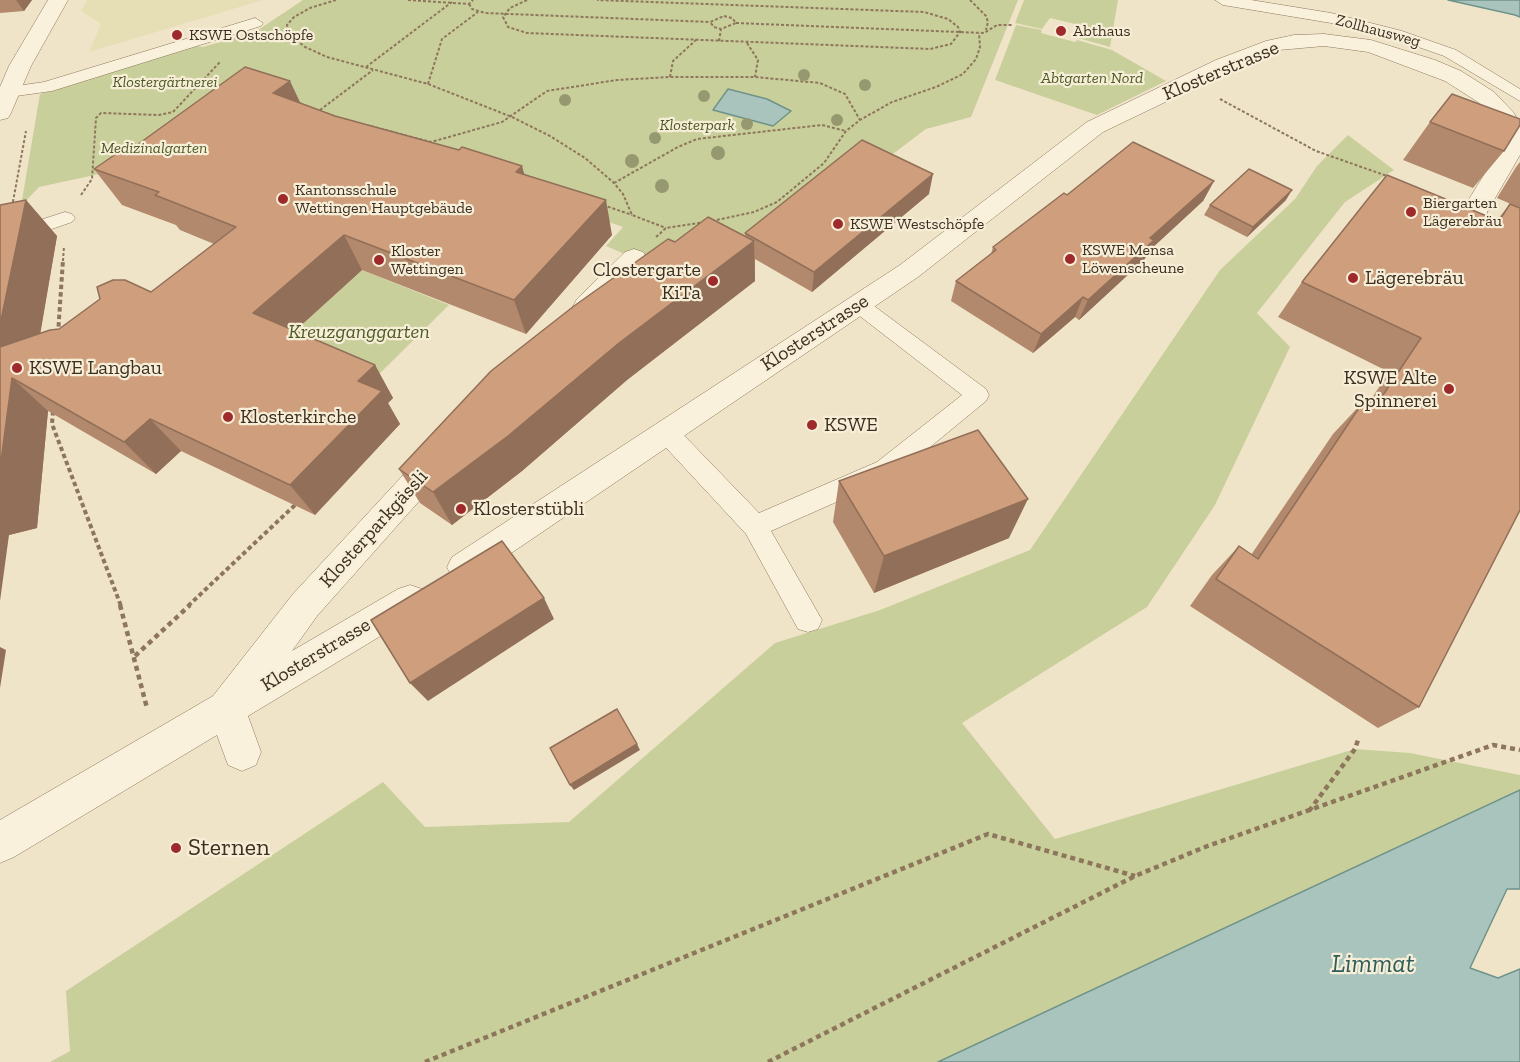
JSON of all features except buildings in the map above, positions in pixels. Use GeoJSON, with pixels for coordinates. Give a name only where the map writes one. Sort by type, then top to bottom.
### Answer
{"type":"FeatureCollection","features":[{"type":"Feature","properties":{"kind":"street"},"geometry":{"type":"LineString","coordinates":[[0,113],[9,92],[10,65],[58,0]]}},
{"type":"Feature","properties":{"kind":"street","name":"Klosterstrasse"},"geometry":{"type":"LineString","coordinates":[[0,843],[441,581],[909,271],[1095,128],[1224,65],[1273,45],[1294,41],[1324,40],[1371,46],[1453,76],[1486,97],[1498,107],[1513,131],[1514,140],[1512,149],[1474,212],[1477,220],[1516,230]]}},
{"type":"Feature","properties":{"kind":"street"},"geometry":{"type":"LineString","coordinates":[[568,325],[634,258]]}},
{"type":"Feature","properties":{"kind":"street","name":"Klosterparkgässli"},"geometry":{"type":"LineString","coordinates":[[227,708],[305,605],[461,433]]}},
{"type":"Feature","properties":{"kind":"street"},"geometry":{"type":"LineString","coordinates":[[227,708],[242,752]]}},
{"type":"Feature","properties":{"kind":"lane","name":"Zollhausweg"},"geometry":{"type":"LineString","coordinates":[[1223,0],[1331,18],[1396,34],[1450,53],[1520,96]]}},
{"type":"Feature","properties":{"kind":"lane"},"geometry":{"type":"LineString","coordinates":[[9,92],[46,87],[255,23]]}},
{"type":"Feature","properties":{"kind":"lane"},"geometry":{"type":"LineString","coordinates":[[0,240],[65,218]]}},
{"type":"Feature","properties":{"kind":"lane"},"geometry":{"type":"LineString","coordinates":[[755,526],[886,469],[978,395],[859,305]]}},
{"type":"Feature","properties":{"kind":"lane"},"geometry":{"type":"LineString","coordinates":[[665,431],[755,526],[808,620]]}},
{"type":"Feature","properties":{"kind":"path"},"geometry":{"type":"LineString","coordinates":[[336,0],[317,5],[294,16],[289,20],[287,30],[296,40],[316,52],[365,68],[428,84],[512,117],[568,146],[614,183],[632,215]]}},
{"type":"Feature","properties":{"kind":"path"},"geometry":{"type":"LineString","coordinates":[[408,0],[469,4],[478,12],[503,14],[710,22],[724,16],[732,18],[736,23]]}},
{"type":"Feature","properties":{"kind":"path"},"geometry":{"type":"LineString","coordinates":[[469,4],[473,0]]}},
{"type":"Feature","properties":{"kind":"path"},"geometry":{"type":"LineString","coordinates":[[503,14],[515,4],[527,0]]}},
{"type":"Feature","properties":{"kind":"path"},"geometry":{"type":"LineString","coordinates":[[503,14],[508,27],[527,33],[719,41],[937,48],[951,44],[960,32],[958,27],[948,19],[924,12],[597,0]]}},
{"type":"Feature","properties":{"kind":"path"},"geometry":{"type":"LineString","coordinates":[[970,0],[986,16],[988,27],[984,33]]}},
{"type":"Feature","properties":{"kind":"path"},"geometry":{"type":"LineString","coordinates":[[365,68],[452,2]]}},
{"type":"Feature","properties":{"kind":"path"},"geometry":{"type":"LineString","coordinates":[[428,84],[442,39],[478,12]]}},
{"type":"Feature","properties":{"kind":"path"},"geometry":{"type":"LineString","coordinates":[[710,22],[714,27],[722,29],[736,23],[979,33],[984,33],[997,25],[1012,25]]}},
{"type":"Feature","properties":{"kind":"path"},"geometry":{"type":"LineString","coordinates":[[719,41],[722,29]]}},
{"type":"Feature","properties":{"kind":"path"},"geometry":{"type":"LineString","coordinates":[[598,203],[666,228],[739,216],[777,202],[824,163],[846,131],[860,120],[892,102],[936,87],[963,74],[976,59],[980,48],[979,33]]}},
{"type":"Feature","properties":{"kind":"path"},"geometry":{"type":"LineString","coordinates":[[670,76],[673,61],[685,47],[696,40]]}},
{"type":"Feature","properties":{"kind":"path"},"geometry":{"type":"LineString","coordinates":[[746,42],[758,60],[755,77]]}},
{"type":"Feature","properties":{"kind":"path"},"geometry":{"type":"LineString","coordinates":[[177,110],[228,54]]}},
{"type":"Feature","properties":{"kind":"path"},"geometry":{"type":"LineString","coordinates":[[313,116],[373,70]]}},
{"type":"Feature","properties":{"kind":"path"},"geometry":{"type":"LineString","coordinates":[[431,142],[483,128],[512,117],[547,91],[617,80],[670,76],[795,79],[835,88],[850,100],[860,120]]}},
{"type":"Feature","properties":{"kind":"path"},"geometry":{"type":"LineString","coordinates":[[1191,83],[1316,151],[1399,180]]}},
{"type":"Feature","properties":{"kind":"path"},"geometry":{"type":"LineString","coordinates":[[57,344],[65,218],[92,179],[96,118],[101,113],[159,115],[177,110],[185,111]]}},
{"type":"Feature","properties":{"kind":"path"},"geometry":{"type":"LineString","coordinates":[[362,124],[407,134],[442,146]]}},
{"type":"Feature","properties":{"kind":"path"},"geometry":{"type":"LineString","coordinates":[[614,183],[678,147],[697,139],[822,124],[846,131]]}},
{"type":"Feature","properties":{"kind":"path"},"geometry":{"type":"LineString","coordinates":[[12,208],[26,126]]}},
{"type":"Feature","properties":{"kind":"path"},"geometry":{"type":"LineString","coordinates":[[634,258],[666,228]]}},
{"type":"Feature","properties":{"kind":"path"},"geometry":{"type":"LineString","coordinates":[[54,401],[52,424],[124,614],[158,750]]}},
{"type":"Feature","properties":{"kind":"path"},"geometry":{"type":"LineString","coordinates":[[134,657],[295,505]]}},
{"type":"Feature","properties":{"kind":"path"},"geometry":{"type":"LineString","coordinates":[[1308,812],[1355,749],[1358,740]]}},
{"type":"Feature","properties":{"kind":"path"},"geometry":{"type":"LineString","coordinates":[[768,1062],[1135,876],[1205,847],[1493,745],[1520,750]]}},
{"type":"Feature","properties":{"kind":"path"},"geometry":{"type":"LineString","coordinates":[[425,1062],[988,834],[1135,876]]}},
{"type":"Feature","properties":{"kind":"shaded area"},"geometry":{"type":"Polygon","coordinates":[[[87,0],[263,0],[89,52],[101,24],[81,11],[87,0]]]}},
{"type":"Feature","properties":{"kind":"green space","name":"Klosterpark"},"geometry":{"type":"Polygon","coordinates":[[[303,0],[1018,0],[971,117],[926,129],[877,166],[724,262],[634,258],[606,246],[623,227],[312,119],[104,173],[39,187],[21,206],[40,94],[196,46],[203,47],[255,32],[303,0]]]}},
{"type":"Feature","properties":{"kind":"green space"},"geometry":{"type":"Polygon","coordinates":[[[1024,0],[1118,0],[1110,47],[1078,38],[1084,26],[1050,18],[1042,29],[1015,23],[1024,0]]]}},
{"type":"Feature","properties":{"kind":"green space","name":"Abtgarten Nord"},"geometry":{"type":"Polygon","coordinates":[[[1016,25],[1112,50],[1166,81],[1097,115],[995,80],[1016,25]]]}},
{"type":"Feature","properties":{"kind":"green space"},"geometry":{"type":"Polygon","coordinates":[[[1348,135],[1394,170],[1345,202],[1257,313],[1290,347],[1215,505],[1147,607],[962,723],[1055,839],[1355,749],[1410,753],[1520,775],[1520,790],[938,1062],[50,1062],[70,1051],[66,991],[383,782],[425,827],[569,822],[775,643],[880,610],[1030,550],[1220,270],[1295,199],[1317,166],[1348,135]]]}},
{"type":"Feature","properties":{"kind":"green space","name":"Kreuzganggarten"},"geometry":{"type":"Polygon","coordinates":[[[362,270],[449,305],[367,386],[277,347],[362,270]]]}},
{"type":"Feature","properties":{"kind":"water"},"geometry":{"type":"Polygon","coordinates":[[[1448,0],[1520,0],[1520,17],[1515,15],[1448,0]]]}},
{"type":"Feature","properties":{"kind":"water"},"geometry":{"type":"Polygon","coordinates":[[[728,89],[767,99],[791,111],[773,126],[713,110],[728,89]]]}},
{"type":"Feature","properties":{"kind":"water","name":"Limmat"},"geometry":{"type":"Polygon","coordinates":[[[1520,790],[1520,889],[1507,889],[1470,968],[1498,978],[1520,969],[1520,1062],[938,1062],[1520,790]]]}},
{"type":"Feature","properties":{"kind":"place","name":"Abthaus"},"geometry":{"type":"Point","coordinates":[1061,31]}},
{"type":"Feature","properties":{"kind":"place","name":"KSWE Ostschöpfe"},"geometry":{"type":"Point","coordinates":[177,35]}},
{"type":"Feature","properties":{"kind":"place","name":"Kantonsschule Wettingen Hauptgebäude"},"geometry":{"type":"Point","coordinates":[283,199]}},
{"type":"Feature","properties":{"kind":"place","name":"Biergarten Lägerebräu"},"geometry":{"type":"Point","coordinates":[1411,212]}},
{"type":"Feature","properties":{"kind":"place","name":"KSWE Westschöpfe"},"geometry":{"type":"Point","coordinates":[838,224]}},
{"type":"Feature","properties":{"kind":"place","name":"KSWE Mensa Löwenscheune"},"geometry":{"type":"Point","coordinates":[1070,259]}},
{"type":"Feature","properties":{"kind":"place","name":"Kloster Wettingen"},"geometry":{"type":"Point","coordinates":[379,260]}},
{"type":"Feature","properties":{"kind":"place","name":"Lägerebräu"},"geometry":{"type":"Point","coordinates":[1353,278]}},
{"type":"Feature","properties":{"kind":"place","name":"Clostergarte KiTa"},"geometry":{"type":"Point","coordinates":[713,281]}},
{"type":"Feature","properties":{"kind":"place","name":"KSWE Langbau"},"geometry":{"type":"Point","coordinates":[17,368]}},
{"type":"Feature","properties":{"kind":"place","name":"KSWE Alte Spinnerei"},"geometry":{"type":"Point","coordinates":[1449,389]}},
{"type":"Feature","properties":{"kind":"place","name":"Klosterkirche"},"geometry":{"type":"Point","coordinates":[228,417]}},
{"type":"Feature","properties":{"kind":"place","name":"KSWE"},"geometry":{"type":"Point","coordinates":[812,425]}},
{"type":"Feature","properties":{"kind":"place","name":"Klosterstübli"},"geometry":{"type":"Point","coordinates":[461,509]}},
{"type":"Feature","properties":{"kind":"place","name":"Sternen"},"geometry":{"type":"Point","coordinates":[176,848]}},
{"type":"Feature","properties":{"kind":"park label","name":"Klostergärtnerei"},"geometry":{"type":"Point","coordinates":[165,82]}},
{"type":"Feature","properties":{"kind":"park label","name":"Medizinalgarten"},"geometry":{"type":"Point","coordinates":[154,148]}}]}
